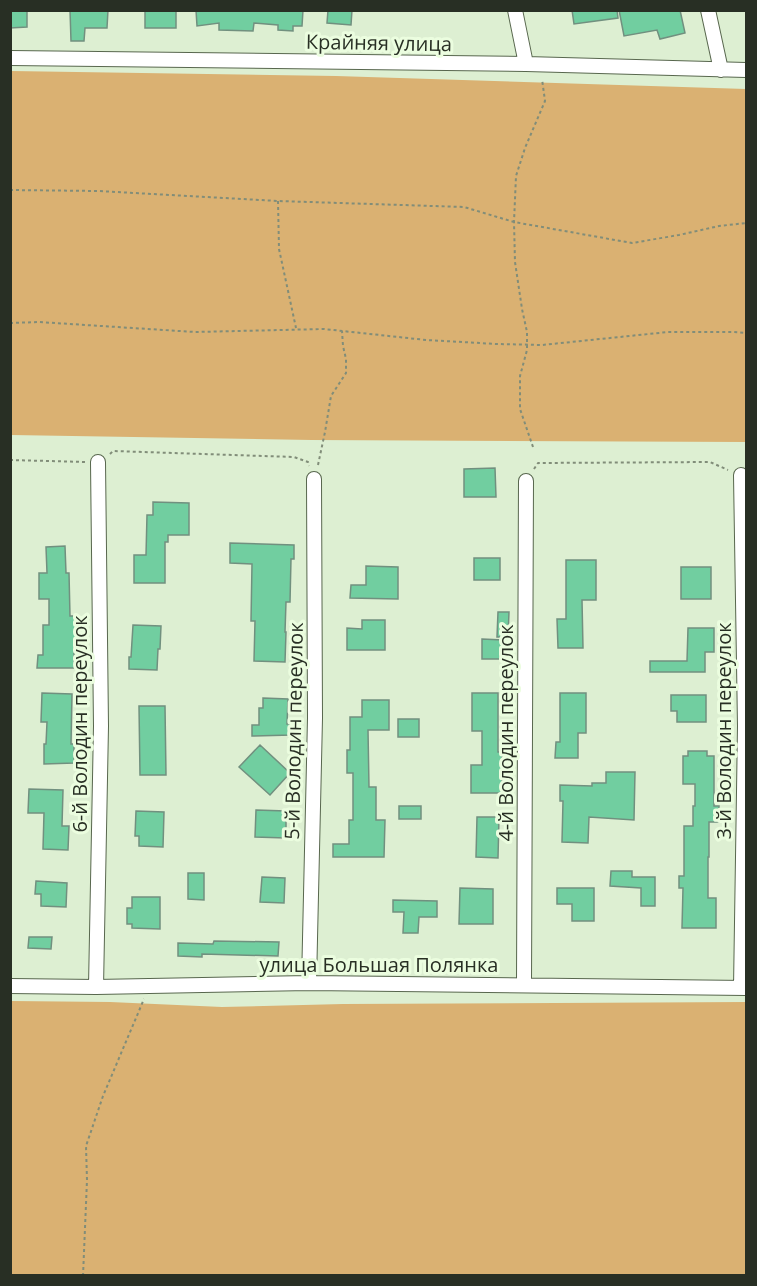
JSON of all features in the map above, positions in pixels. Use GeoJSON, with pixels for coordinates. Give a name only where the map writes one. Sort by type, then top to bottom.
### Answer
{"type":"FeatureCollection","features":[{"type":"Feature","properties":{"kind":"street"},"geometry":{"type":"LineString","coordinates":[[515,10],[533,64]]}},
{"type":"Feature","properties":{"kind":"street"},"geometry":{"type":"LineString","coordinates":[[708,10],[720,70]]}},
{"type":"Feature","properties":{"kind":"street","name":"Крайняя улица"},"geometry":{"type":"LineString","coordinates":[[10,58],[533,64],[747,70]]}},
{"type":"Feature","properties":{"kind":"street","name":"6-й Володин переулок"},"geometry":{"type":"LineString","coordinates":[[96,987],[101,726],[98,462]]}},
{"type":"Feature","properties":{"kind":"street","name":"3-й Володин переулок"},"geometry":{"type":"LineString","coordinates":[[741,475],[745,726],[744,988]]}},
{"type":"Feature","properties":{"kind":"street","name":"5-й Володин переулок"},"geometry":{"type":"LineString","coordinates":[[309,983],[315,718],[314,479]]}},
{"type":"Feature","properties":{"kind":"street","name":"4-й Володин переулок"},"geometry":{"type":"LineString","coordinates":[[524,984],[526,481]]}},
{"type":"Feature","properties":{"kind":"street","name":"улица Большая Полянка"},"geometry":{"type":"LineString","coordinates":[[10,986],[96,987],[309,983],[744,988]]}},
{"type":"Feature","properties":{"kind":"path"},"geometry":{"type":"LineString","coordinates":[[532,447],[520,409],[520,376],[527,350],[527,332],[514,262],[514,222],[516,176],[545,101],[533,64]]}},
{"type":"Feature","properties":{"kind":"path"},"geometry":{"type":"LineString","coordinates":[[10,190],[98,191],[278,201],[464,207],[514,222],[632,243],[747,222]]}},
{"type":"Feature","properties":{"kind":"path"},"geometry":{"type":"LineString","coordinates":[[278,201],[279,249],[296,329]]}},
{"type":"Feature","properties":{"kind":"path"},"geometry":{"type":"LineString","coordinates":[[10,323],[39,322],[195,332],[324,329],[426,340],[542,345],[668,332],[747,333]]}},
{"type":"Feature","properties":{"kind":"path"},"geometry":{"type":"LineString","coordinates":[[314,479],[325,432],[330,396],[346,373],[342,331]]}},
{"type":"Feature","properties":{"kind":"path"},"geometry":{"type":"LineString","coordinates":[[10,460],[98,462],[114,451],[294,457],[308,462],[314,479]]}},
{"type":"Feature","properties":{"kind":"path"},"geometry":{"type":"LineString","coordinates":[[526,481],[538,463],[710,462],[741,475]]}},
{"type":"Feature","properties":{"kind":"path"},"geometry":{"type":"LineString","coordinates":[[83,1275],[86,1146],[103,1096],[150,985]]}},
{"type":"Feature","properties":{"kind":"shaded area"},"geometry":{"type":"Polygon","coordinates":[[[11,71],[336,76],[746,89],[746,442],[312,440],[11,435],[11,71]]]}},
{"type":"Feature","properties":{"kind":"shaded area"},"geometry":{"type":"Polygon","coordinates":[[[11,1001],[110,1002],[222,1007],[343,1004],[746,1002],[746,1275],[11,1275],[11,1001]]]}},
{"type":"Feature","properties":{"kind":"building"},"geometry":{"type":"Polygon","coordinates":[[[10,10],[27,10],[27,27],[10,28],[10,10]]]}},
{"type":"Feature","properties":{"kind":"building"},"geometry":{"type":"Polygon","coordinates":[[[70,10],[108,10],[107,28],[85,28],[84,41],[71,41],[70,10]]]}},
{"type":"Feature","properties":{"kind":"building"},"geometry":{"type":"Polygon","coordinates":[[[145,10],[176,10],[176,28],[145,28],[145,10]]]}},
{"type":"Feature","properties":{"kind":"building"},"geometry":{"type":"Polygon","coordinates":[[[196,10],[303,10],[302,26],[293,26],[293,31],[278,30],[278,25],[254,23],[253,31],[219,30],[219,23],[197,26],[196,10]]]}},
{"type":"Feature","properties":{"kind":"building"},"geometry":{"type":"Polygon","coordinates":[[[328,10],[352,10],[351,25],[327,23],[328,10]]]}},
{"type":"Feature","properties":{"kind":"building"},"geometry":{"type":"Polygon","coordinates":[[[572,10],[617,10],[618,18],[574,24],[572,10]]]}},
{"type":"Feature","properties":{"kind":"building"},"geometry":{"type":"Polygon","coordinates":[[[619,10],[680,10],[685,33],[660,39],[657,30],[624,36],[619,10]]]}},
{"type":"Feature","properties":{"kind":"building"},"geometry":{"type":"Polygon","coordinates":[[[495,468],[496,497],[464,497],[464,469],[495,468]]]}},
{"type":"Feature","properties":{"kind":"building"},"geometry":{"type":"Polygon","coordinates":[[[153,502],[189,503],[189,535],[168,535],[168,542],[165,542],[165,583],[134,583],[134,555],[146,555],[147,515],[153,515],[153,502]]]}},
{"type":"Feature","properties":{"kind":"building"},"geometry":{"type":"Polygon","coordinates":[[[230,543],[294,545],[294,559],[291,559],[290,602],[286,602],[285,662],[254,661],[255,621],[251,621],[252,564],[230,563],[230,543]]]}},
{"type":"Feature","properties":{"kind":"building"},"geometry":{"type":"Polygon","coordinates":[[[65,546],[66,573],[69,573],[70,616],[77,616],[74,668],[37,668],[38,655],[43,655],[43,625],[49,625],[49,599],[39,599],[39,573],[47,573],[46,547],[65,546]]]}},
{"type":"Feature","properties":{"kind":"building"},"geometry":{"type":"Polygon","coordinates":[[[474,558],[500,558],[500,580],[474,580],[474,558]]]}},
{"type":"Feature","properties":{"kind":"building"},"geometry":{"type":"Polygon","coordinates":[[[566,560],[596,560],[596,600],[582,600],[583,648],[558,648],[557,619],[566,619],[566,560]]]}},
{"type":"Feature","properties":{"kind":"building"},"geometry":{"type":"Polygon","coordinates":[[[366,566],[398,567],[398,599],[350,598],[351,585],[366,585],[366,566]]]}},
{"type":"Feature","properties":{"kind":"building"},"geometry":{"type":"Polygon","coordinates":[[[681,567],[711,567],[711,599],[681,599],[681,567]]]}},
{"type":"Feature","properties":{"kind":"building"},"geometry":{"type":"Polygon","coordinates":[[[498,612],[509,612],[508,637],[497,637],[498,612]]]}},
{"type":"Feature","properties":{"kind":"building"},"geometry":{"type":"Polygon","coordinates":[[[362,620],[385,620],[385,650],[347,650],[347,628],[362,629],[362,620]]]}},
{"type":"Feature","properties":{"kind":"building"},"geometry":{"type":"Polygon","coordinates":[[[133,625],[161,626],[157,670],[129,669],[133,625]]]}},
{"type":"Feature","properties":{"kind":"building"},"geometry":{"type":"Polygon","coordinates":[[[688,628],[714,628],[714,652],[705,652],[705,672],[650,672],[650,661],[687,661],[688,628]]]}},
{"type":"Feature","properties":{"kind":"building"},"geometry":{"type":"Polygon","coordinates":[[[482,639],[503,640],[503,659],[482,659],[482,639]]]}},
{"type":"Feature","properties":{"kind":"building"},"geometry":{"type":"Polygon","coordinates":[[[42,693],[72,694],[71,744],[74,744],[74,763],[44,764],[47,722],[41,722],[42,693]]]}},
{"type":"Feature","properties":{"kind":"building"},"geometry":{"type":"Polygon","coordinates":[[[472,693],[498,693],[498,752],[502,752],[502,793],[471,793],[471,765],[482,765],[482,731],[472,731],[472,693]]]}},
{"type":"Feature","properties":{"kind":"building"},"geometry":{"type":"Polygon","coordinates":[[[560,693],[586,693],[586,733],[578,733],[578,758],[555,758],[556,742],[560,742],[560,693]]]}},
{"type":"Feature","properties":{"kind":"building"},"geometry":{"type":"Polygon","coordinates":[[[671,695],[706,695],[706,722],[677,722],[677,711],[671,711],[671,695]]]}},
{"type":"Feature","properties":{"kind":"building"},"geometry":{"type":"Polygon","coordinates":[[[263,698],[288,699],[287,724],[291,724],[291,735],[252,736],[252,725],[259,725],[259,708],[263,708],[263,698]]]}},
{"type":"Feature","properties":{"kind":"building"},"geometry":{"type":"Polygon","coordinates":[[[362,700],[389,700],[389,730],[368,730],[369,787],[376,787],[376,820],[385,820],[384,857],[333,857],[333,844],[349,844],[349,820],[353,820],[353,773],[347,773],[347,750],[350,750],[350,717],[362,717],[362,700]]]}},
{"type":"Feature","properties":{"kind":"building"},"geometry":{"type":"Polygon","coordinates":[[[139,706],[165,706],[166,775],[140,775],[139,706]]]}},
{"type":"Feature","properties":{"kind":"building"},"geometry":{"type":"Polygon","coordinates":[[[398,719],[419,719],[419,737],[398,737],[398,719]]]}},
{"type":"Feature","properties":{"kind":"building"},"geometry":{"type":"Polygon","coordinates":[[[260,745],[290,773],[270,795],[239,767],[260,745]]]}},
{"type":"Feature","properties":{"kind":"building"},"geometry":{"type":"Polygon","coordinates":[[[688,751],[707,751],[707,756],[714,756],[714,806],[719,806],[719,822],[709,822],[708,898],[716,898],[716,928],[682,928],[683,888],[679,888],[679,876],[684,876],[684,826],[693,826],[693,806],[695,806],[695,784],[683,784],[683,756],[688,756],[688,751]]]}},
{"type":"Feature","properties":{"kind":"building"},"geometry":{"type":"Polygon","coordinates":[[[606,772],[635,772],[634,820],[589,817],[588,843],[562,842],[563,801],[560,801],[560,785],[592,786],[592,783],[606,783],[606,772]]]}},
{"type":"Feature","properties":{"kind":"building"},"geometry":{"type":"Polygon","coordinates":[[[29,789],[63,790],[62,826],[69,826],[68,850],[43,849],[44,813],[28,813],[29,789]]]}},
{"type":"Feature","properties":{"kind":"building"},"geometry":{"type":"Polygon","coordinates":[[[399,806],[421,806],[421,819],[399,819],[399,806]]]}},
{"type":"Feature","properties":{"kind":"building"},"geometry":{"type":"Polygon","coordinates":[[[256,810],[286,811],[286,838],[255,837],[256,810]]]}},
{"type":"Feature","properties":{"kind":"building"},"geometry":{"type":"Polygon","coordinates":[[[136,811],[164,812],[163,847],[139,846],[139,836],[135,836],[136,811]]]}},
{"type":"Feature","properties":{"kind":"building"},"geometry":{"type":"Polygon","coordinates":[[[477,817],[499,817],[498,858],[476,857],[477,817]]]}},
{"type":"Feature","properties":{"kind":"building"},"geometry":{"type":"Polygon","coordinates":[[[611,871],[632,871],[632,877],[655,877],[655,906],[641,906],[641,888],[610,886],[611,871]]]}},
{"type":"Feature","properties":{"kind":"building"},"geometry":{"type":"Polygon","coordinates":[[[188,873],[204,873],[204,900],[188,899],[188,873]]]}},
{"type":"Feature","properties":{"kind":"building"},"geometry":{"type":"Polygon","coordinates":[[[262,877],[285,878],[284,903],[260,902],[262,877]]]}},
{"type":"Feature","properties":{"kind":"building"},"geometry":{"type":"Polygon","coordinates":[[[36,881],[67,883],[66,907],[41,906],[41,894],[35,894],[36,881]]]}},
{"type":"Feature","properties":{"kind":"building"},"geometry":{"type":"Polygon","coordinates":[[[460,888],[493,889],[493,924],[459,924],[460,888]]]}},
{"type":"Feature","properties":{"kind":"building"},"geometry":{"type":"Polygon","coordinates":[[[557,888],[594,888],[594,921],[572,921],[572,904],[557,904],[557,888]]]}},
{"type":"Feature","properties":{"kind":"building"},"geometry":{"type":"Polygon","coordinates":[[[132,897],[160,897],[160,929],[132,928],[132,924],[127,924],[127,908],[132,908],[132,897]]]}},
{"type":"Feature","properties":{"kind":"building"},"geometry":{"type":"Polygon","coordinates":[[[393,900],[437,901],[437,917],[419,917],[418,933],[403,933],[404,912],[393,912],[393,900]]]}},
{"type":"Feature","properties":{"kind":"building"},"geometry":{"type":"Polygon","coordinates":[[[29,937],[52,937],[51,949],[28,948],[29,937]]]}},
{"type":"Feature","properties":{"kind":"building"},"geometry":{"type":"Polygon","coordinates":[[[214,941],[279,942],[278,956],[202,954],[202,957],[178,956],[178,943],[213,944],[214,941]]]}}]}
